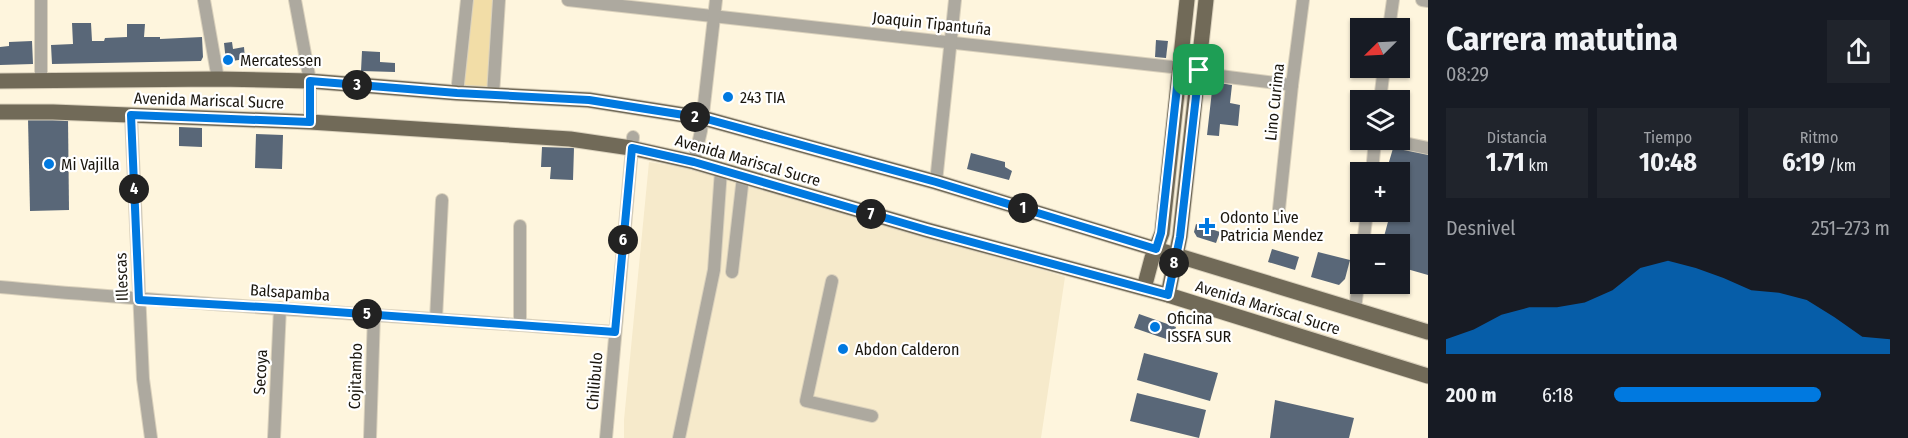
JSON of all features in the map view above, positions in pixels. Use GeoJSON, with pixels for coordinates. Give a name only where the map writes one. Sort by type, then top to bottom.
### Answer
{"type":"FeatureCollection","features":[{"type":"Feature","properties":{"kind":"main road"},"geometry":{"type":"LineString","coordinates":[[1144,288],[1161,233],[1187,0]]}},
{"type":"Feature","properties":{"kind":"main road"},"geometry":{"type":"LineString","coordinates":[[1168,295],[1180,237],[1206,0]]}},
{"type":"Feature","properties":{"kind":"main road","name":"Avenida Mariscal Sucre"},"geometry":{"type":"LineString","coordinates":[[0,81],[218,79],[310,81],[457,93],[589,100],[703,118],[936,182],[1428,332]]}},
{"type":"Feature","properties":{"kind":"main road","name":"Avenida Mariscal Sucre"},"geometry":{"type":"LineString","coordinates":[[0,112],[310,122],[632,143],[927,230],[1168,295],[1428,376]]}},
{"type":"Feature","properties":{"kind":"street"},"geometry":{"type":"LineString","coordinates":[[41,0],[41,80]]}},
{"type":"Feature","properties":{"kind":"street"},"geometry":{"type":"LineString","coordinates":[[204,0],[218,79]]}},
{"type":"Feature","properties":{"kind":"street"},"geometry":{"type":"LineString","coordinates":[[296,0],[310,81],[310,122]]}},
{"type":"Feature","properties":{"kind":"street"},"geometry":{"type":"LineString","coordinates":[[457,93],[467,0]]}},
{"type":"Feature","properties":{"kind":"street"},"geometry":{"type":"LineString","coordinates":[[493,95],[499,0]]}},
{"type":"Feature","properties":{"kind":"street","name":"Joaquin Tipantuña"},"geometry":{"type":"LineString","coordinates":[[568,0],[1199,70],[1212,75],[1292,85]]}},
{"type":"Feature","properties":{"kind":"street"},"geometry":{"type":"LineString","coordinates":[[694,162],[703,118],[716,0]]}},
{"type":"Feature","properties":{"kind":"street"},"geometry":{"type":"LineString","coordinates":[[936,182],[955,0]]}},
{"type":"Feature","properties":{"kind":"street","name":"Lino Curima"},"geometry":{"type":"LineString","coordinates":[[1279,209],[1303,0]]}},
{"type":"Feature","properties":{"kind":"street"},"geometry":{"type":"LineString","coordinates":[[1390,18],[1392,0]]}},
{"type":"Feature","properties":{"kind":"street"},"geometry":{"type":"LineString","coordinates":[[1422,0],[1428,1]]}},
{"type":"Feature","properties":{"kind":"street","name":"Illescas"},"geometry":{"type":"LineString","coordinates":[[131,115],[143,379],[151,438]]}},
{"type":"Feature","properties":{"kind":"street","name":"Chilibulo"},"geometry":{"type":"LineString","coordinates":[[606,438],[632,143]]}},
{"type":"Feature","properties":{"kind":"street"},"geometry":{"type":"LineString","coordinates":[[1410,144],[1428,148]]}},
{"type":"Feature","properties":{"kind":"street"},"geometry":{"type":"LineString","coordinates":[[679,438],[714,270],[721,170]]}},
{"type":"Feature","properties":{"kind":"street"},"geometry":{"type":"LineString","coordinates":[[732,272],[743,177]]}},
{"type":"Feature","properties":{"kind":"street"},"geometry":{"type":"LineString","coordinates":[[436,319],[441,200]]}},
{"type":"Feature","properties":{"kind":"street"},"geometry":{"type":"LineString","coordinates":[[520,226],[520,325]]}},
{"type":"Feature","properties":{"kind":"street"},"geometry":{"type":"LineString","coordinates":[[832,281],[806,401],[872,416]]}},
{"type":"Feature","properties":{"kind":"street","name":"Balsapamba"},"geometry":{"type":"LineString","coordinates":[[0,287],[139,300],[615,332]]}},
{"type":"Feature","properties":{"kind":"street"},"geometry":{"type":"LineString","coordinates":[[1355,310],[1357,294]]}},
{"type":"Feature","properties":{"kind":"street","name":"Secoya"},"geometry":{"type":"LineString","coordinates":[[274,438],[280,308]]}},
{"type":"Feature","properties":{"kind":"street","name":"Cojitambo"},"geometry":{"type":"LineString","coordinates":[[370,438],[374,315]]}},
{"type":"Feature","properties":{"kind":"shaded area"},"geometry":{"type":"Polygon","coordinates":[[[467,0],[499,0],[493,95],[457,93],[467,0]]]}},
{"type":"Feature","properties":{"kind":"shaded area","name":"Abdon Calderon"},"geometry":{"type":"Polygon","coordinates":[[[649,162],[743,177],[1065,277],[1041,438],[624,438],[649,162]]]}},
{"type":"Feature","properties":{"kind":"building"},"geometry":{"type":"Polygon","coordinates":[[[72,23],[91,23],[92,41],[127,37],[127,24],[145,24],[144,37],[160,37],[160,39],[202,37],[203,57],[201,61],[52,64],[51,45],[73,44],[72,23]]]}},
{"type":"Feature","properties":{"kind":"building"},"geometry":{"type":"Polygon","coordinates":[[[1156,40],[1168,41],[1166,58],[1155,57],[1156,40]]]}},
{"type":"Feature","properties":{"kind":"building"},"geometry":{"type":"Polygon","coordinates":[[[32,41],[33,64],[0,65],[0,47],[9,46],[9,42],[32,41]]]}},
{"type":"Feature","properties":{"kind":"building"},"geometry":{"type":"Polygon","coordinates":[[[232,42],[233,49],[244,47],[245,59],[226,62],[224,43],[232,42]]]}},
{"type":"Feature","properties":{"kind":"building"},"geometry":{"type":"Polygon","coordinates":[[[362,51],[380,52],[380,62],[395,63],[395,72],[361,71],[362,51]]]}},
{"type":"Feature","properties":{"kind":"building"},"geometry":{"type":"Polygon","coordinates":[[[1213,82],[1232,85],[1230,103],[1240,105],[1238,126],[1220,124],[1219,136],[1207,135],[1213,82]]]}},
{"type":"Feature","properties":{"kind":"building","name":"Mi Vajilla"},"geometry":{"type":"Polygon","coordinates":[[[28,118],[68,118],[69,210],[30,211],[28,118]]]}},
{"type":"Feature","properties":{"kind":"building"},"geometry":{"type":"Polygon","coordinates":[[[179,127],[202,128],[202,147],[179,146],[179,127]]]}},
{"type":"Feature","properties":{"kind":"building"},"geometry":{"type":"Polygon","coordinates":[[[256,134],[283,135],[282,169],[255,168],[256,134]]]}},
{"type":"Feature","properties":{"kind":"building"},"geometry":{"type":"Polygon","coordinates":[[[542,147],[574,148],[573,180],[550,179],[551,167],[541,167],[542,147]]]}},
{"type":"Feature","properties":{"kind":"building"},"geometry":{"type":"Polygon","coordinates":[[[1410,149],[1428,154],[1428,275],[1410,270],[1410,234],[1385,234],[1388,222],[1410,222],[1410,162],[1389,162],[1393,150],[1410,149]]]}},
{"type":"Feature","properties":{"kind":"building"},"geometry":{"type":"Polygon","coordinates":[[[971,153],[1005,162],[1005,167],[1012,171],[1009,180],[967,169],[971,153]]]}},
{"type":"Feature","properties":{"kind":"building"},"geometry":{"type":"Polygon","coordinates":[[[1196,224],[1220,232],[1216,243],[1197,237],[1194,232],[1196,224]]]}},
{"type":"Feature","properties":{"kind":"building"},"geometry":{"type":"Polygon","coordinates":[[[1272,249],[1299,257],[1295,270],[1268,262],[1272,249]]]}},
{"type":"Feature","properties":{"kind":"building"},"geometry":{"type":"Polygon","coordinates":[[[1318,252],[1350,260],[1345,279],[1339,285],[1311,277],[1318,252]]]}},
{"type":"Feature","properties":{"kind":"building","name":"Oficina ISSFA SUR"},"geometry":{"type":"Polygon","coordinates":[[[1139,314],[1176,327],[1172,341],[1134,328],[1139,314]]]}},
{"type":"Feature","properties":{"kind":"building"},"geometry":{"type":"Polygon","coordinates":[[[1144,353],[1218,373],[1210,401],[1137,380],[1144,353]]]}},
{"type":"Feature","properties":{"kind":"building"},"geometry":{"type":"Polygon","coordinates":[[[1137,393],[1206,410],[1199,438],[1130,421],[1137,393]]]}},
{"type":"Feature","properties":{"kind":"building"},"geometry":{"type":"Polygon","coordinates":[[[1275,400],[1354,418],[1349,438],[1270,438],[1275,400]]]}},
{"type":"Feature","properties":{"kind":"place","name":"Mercatessen"},"geometry":{"type":"Point","coordinates":[228,60]}},
{"type":"Feature","properties":{"kind":"place","name":"243 TIA"},"geometry":{"type":"Point","coordinates":[728,97]}},
{"type":"Feature","properties":{"kind":"place","name":"Mi Vajilla"},"geometry":{"type":"Point","coordinates":[49,164]}},
{"type":"Feature","properties":{"kind":"place","name":"Odonto Live Patricia Mendez"},"geometry":{"type":"Point","coordinates":[1207,226]}},
{"type":"Feature","properties":{"kind":"place","name":"Oficina ISSFA SUR"},"geometry":{"type":"Point","coordinates":[1155,327]}},
{"type":"Feature","properties":{"kind":"place","name":"Abdon Calderon"},"geometry":{"type":"Point","coordinates":[843,349]}},
{"type":"Feature","properties":{"kind":"route"},"geometry":{"type":"LineString","coordinates":[[1179,69],[1199,70],[1180,237],[1168,295],[927,230],[694,162],[632,148],[615,332],[139,300],[131,115],[310,122],[310,81],[457,93],[589,100],[703,118],[936,182],[1156,249],[1161,233],[1179,69]]}}]}
